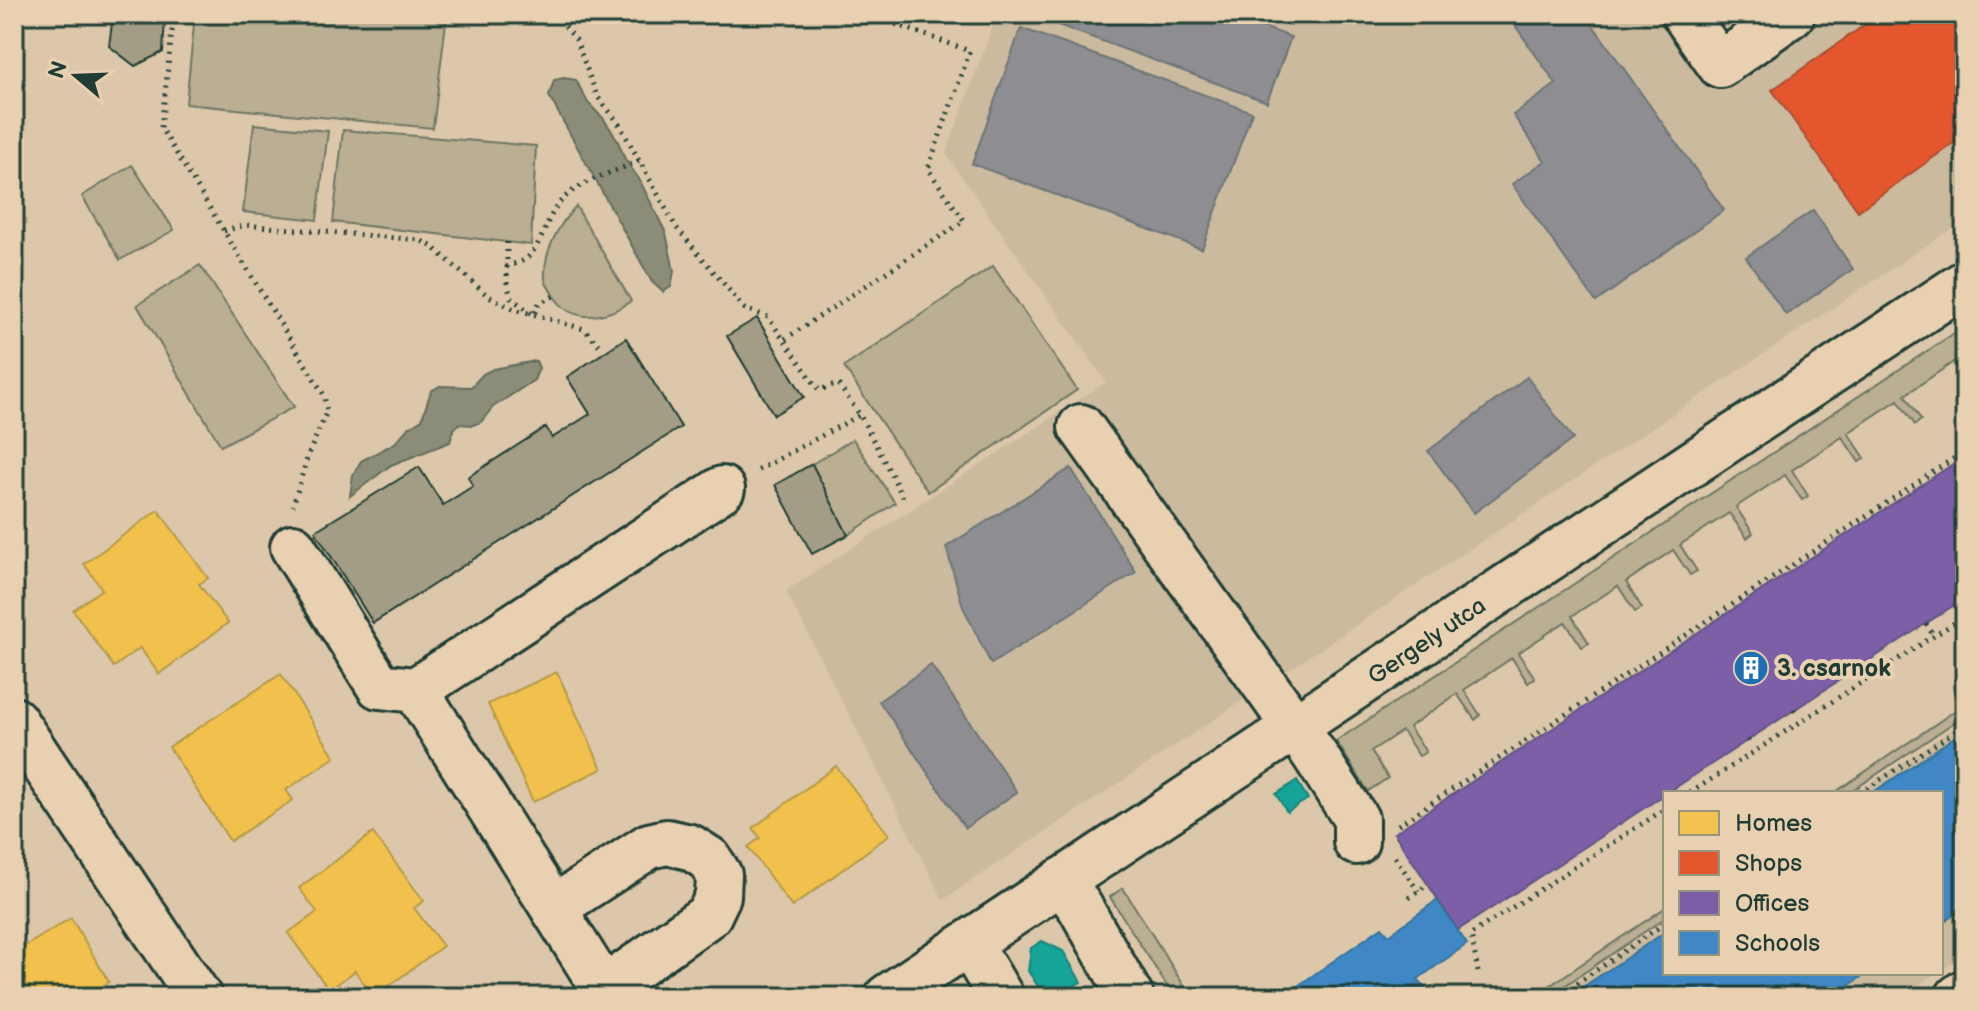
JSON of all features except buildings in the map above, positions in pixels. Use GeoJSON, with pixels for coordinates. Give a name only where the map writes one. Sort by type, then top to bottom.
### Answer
{"type":"FeatureCollection","features":[{"type":"Feature","properties":{"kind":"street"},"geometry":{"type":"LineString","coordinates":[[1684,14],[1720,65],[1792,14]]}},
{"type":"Feature","properties":{"kind":"street","name":"Gergely utca"},"geometry":{"type":"LineString","coordinates":[[887,997],[1965,283]]}},
{"type":"Feature","properties":{"kind":"street"},"geometry":{"type":"LineString","coordinates":[[1081,427],[1296,728],[1356,819],[1374,836]]}},
{"type":"Feature","properties":{"kind":"street"},"geometry":{"type":"LineString","coordinates":[[293,547],[379,686],[416,690],[722,489]]}},
{"type":"Feature","properties":{"kind":"street"},"geometry":{"type":"LineString","coordinates":[[416,690],[607,993],[709,915],[718,896],[719,875],[709,859],[690,847],[667,842],[649,846],[554,908]]}},
{"type":"Feature","properties":{"kind":"street"},"geometry":{"type":"LineString","coordinates":[[14,720],[199,997]]}},
{"type":"Feature","properties":{"kind":"street"},"geometry":{"type":"LineString","coordinates":[[1061,881],[1080,907],[1131,997]]}},
{"type":"Feature","properties":{"kind":"street"},"geometry":{"type":"LineString","coordinates":[[969,943],[1001,997]]}},
{"type":"Feature","properties":{"kind":"street"},"geometry":{"type":"LineString","coordinates":[[1958,997],[1965,992]]}},
{"type":"Feature","properties":{"kind":"path"},"geometry":{"type":"LineString","coordinates":[[174,14],[161,128],[324,395],[327,411],[297,487],[289,520],[293,547]]}},
{"type":"Feature","properties":{"kind":"path"},"geometry":{"type":"LineString","coordinates":[[555,14],[576,40],[597,96],[618,122],[636,162],[676,227],[745,309],[768,317],[819,390],[838,384],[860,415],[903,497]]}},
{"type":"Feature","properties":{"kind":"path"},"geometry":{"type":"LineString","coordinates":[[785,339],[964,221],[928,169],[970,51],[867,14]]}},
{"type":"Feature","properties":{"kind":"path"},"geometry":{"type":"LineString","coordinates":[[506,267],[526,259],[538,243],[550,213],[565,196],[636,162]]}},
{"type":"Feature","properties":{"kind":"path"},"geometry":{"type":"LineString","coordinates":[[224,231],[245,225],[420,240],[433,247],[488,296],[514,309],[584,329],[599,345]]}},
{"type":"Feature","properties":{"kind":"path"},"geometry":{"type":"LineString","coordinates":[[507,242],[507,283],[511,298],[534,315]]}},
{"type":"Feature","properties":{"kind":"path"},"geometry":{"type":"LineString","coordinates":[[534,315],[539,303],[554,296]]}},
{"type":"Feature","properties":{"kind":"path"},"geometry":{"type":"LineString","coordinates":[[722,489],[860,415]]}},
{"type":"Feature","properties":{"kind":"path"},"geometry":{"type":"LineString","coordinates":[[1374,836],[1965,451]]}},
{"type":"Feature","properties":{"kind":"path"},"geometry":{"type":"LineString","coordinates":[[1693,791],[1965,616]]}},
{"type":"Feature","properties":{"kind":"path"},"geometry":{"type":"LineString","coordinates":[[1926,624],[1934,636]]}},
{"type":"Feature","properties":{"kind":"path"},"geometry":{"type":"LineString","coordinates":[[1794,710],[1798,717]]}},
{"type":"Feature","properties":{"kind":"path"},"geometry":{"type":"LineString","coordinates":[[1798,717],[1809,716]]}},
{"type":"Feature","properties":{"kind":"path"},"geometry":{"type":"LineString","coordinates":[[1792,727],[1798,717]]}},
{"type":"Feature","properties":{"kind":"path"},"geometry":{"type":"LineString","coordinates":[[1863,791],[1965,725]]}},
{"type":"Feature","properties":{"kind":"path"},"geometry":{"type":"LineString","coordinates":[[1748,740],[1752,747]]}},
{"type":"Feature","properties":{"kind":"path"},"geometry":{"type":"LineString","coordinates":[[1752,747],[1762,746]]}},
{"type":"Feature","properties":{"kind":"path"},"geometry":{"type":"LineString","coordinates":[[1746,756],[1752,747]]}},
{"type":"Feature","properties":{"kind":"path"},"geometry":{"type":"LineString","coordinates":[[1478,972],[1471,934],[1663,810]]}},
{"type":"Feature","properties":{"kind":"path"},"geometry":{"type":"LineString","coordinates":[[1409,898],[1427,885]]}},
{"type":"Feature","properties":{"kind":"path"},"geometry":{"type":"LineString","coordinates":[[1557,997],[1663,924]]}},
{"type":"Feature","properties":{"kind":"path"},"geometry":{"type":"LineString","coordinates":[[1264,997],[1275,989]]}},
{"type":"Feature","properties":{"kind":"path"},"geometry":{"type":"LineString","coordinates":[[1868,997],[1881,992],[1888,997]]}},
{"type":"Feature","properties":{"kind":"shaded area"},"geometry":{"type":"Polygon","coordinates":[[[195,14],[447,14],[433,128],[186,104],[195,14]]]}},
{"type":"Feature","properties":{"kind":"shaded area"},"geometry":{"type":"Polygon","coordinates":[[[997,14],[1965,14],[1965,220],[943,900],[786,591],[1106,382],[946,154],[997,14]]]}},
{"type":"Feature","properties":{"kind":"shaded area"},"geometry":{"type":"Polygon","coordinates":[[[554,80],[576,80],[588,103],[617,139],[666,233],[674,271],[671,287],[663,292],[652,282],[549,96],[554,80]]]}},
{"type":"Feature","properties":{"kind":"shaded area"},"geometry":{"type":"Polygon","coordinates":[[[254,124],[328,131],[317,220],[243,212],[254,124]]]}},
{"type":"Feature","properties":{"kind":"shaded area"},"geometry":{"type":"Polygon","coordinates":[[[343,130],[536,146],[531,245],[333,222],[343,130]]]}},
{"type":"Feature","properties":{"kind":"shaded area"},"geometry":{"type":"Polygon","coordinates":[[[132,165],[174,230],[120,260],[82,196],[132,165]]]}},
{"type":"Feature","properties":{"kind":"shaded area"},"geometry":{"type":"Polygon","coordinates":[[[576,206],[631,301],[611,312],[590,316],[570,312],[547,286],[545,269],[553,239],[576,206]]]}},
{"type":"Feature","properties":{"kind":"shaded area"},"geometry":{"type":"Polygon","coordinates":[[[200,265],[294,407],[221,446],[137,305],[200,265]]]}},
{"type":"Feature","properties":{"kind":"shaded area"},"geometry":{"type":"Polygon","coordinates":[[[993,266],[1077,390],[928,492],[844,367],[993,266]]]}},
{"type":"Feature","properties":{"kind":"shaded area"},"geometry":{"type":"Polygon","coordinates":[[[1965,326],[1965,354],[1962,357],[1965,375],[1955,361],[1905,395],[1921,420],[1915,425],[1898,400],[1848,433],[1865,458],[1859,462],[1842,437],[1792,470],[1808,496],[1802,500],[1785,475],[1736,507],[1753,533],[1747,538],[1729,513],[1680,545],[1697,571],[1690,575],[1673,550],[1626,582],[1642,608],[1635,612],[1618,586],[1572,616],[1589,643],[1582,647],[1565,622],[1518,653],[1535,678],[1528,683],[1512,658],[1464,690],[1480,715],[1475,720],[1457,694],[1409,727],[1426,752],[1419,756],[1402,731],[1371,751],[1388,778],[1368,791],[1336,741],[1965,326]]]}},
{"type":"Feature","properties":{"kind":"shaded area"},"geometry":{"type":"Polygon","coordinates":[[[536,361],[539,368],[534,380],[493,407],[481,422],[459,424],[450,442],[391,465],[350,496],[353,475],[361,461],[395,443],[408,428],[422,419],[431,391],[440,386],[471,387],[483,374],[493,369],[536,361]]]}},
{"type":"Feature","properties":{"kind":"shaded area"},"geometry":{"type":"Polygon","coordinates":[[[853,439],[895,503],[848,535],[812,464],[853,439]]]}},
{"type":"Feature","properties":{"kind":"shaded area"},"geometry":{"type":"Polygon","coordinates":[[[1965,704],[1965,715],[1852,791],[1837,791],[1965,704]]]}},
{"type":"Feature","properties":{"kind":"shaded area"},"geometry":{"type":"Polygon","coordinates":[[[1965,720],[1965,954],[1943,970],[1943,791],[1860,791],[1965,720]]]}},
{"type":"Feature","properties":{"kind":"shaded area"},"geometry":{"type":"Polygon","coordinates":[[[1123,888],[1191,997],[1174,997],[1110,897],[1123,888]]]}},
{"type":"Feature","properties":{"kind":"shaded area"},"geometry":{"type":"Polygon","coordinates":[[[1663,909],[1663,919],[1548,997],[1533,997],[1663,909]]]}},
{"type":"Feature","properties":{"kind":"shaded area"},"geometry":{"type":"Polygon","coordinates":[[[1663,923],[1663,975],[1934,975],[1900,997],[1554,997],[1663,923]]]}},
{"type":"Feature","properties":{"kind":"place","name":"3. csarnok"},"geometry":{"type":"Point","coordinates":[1751,668]}}]}
